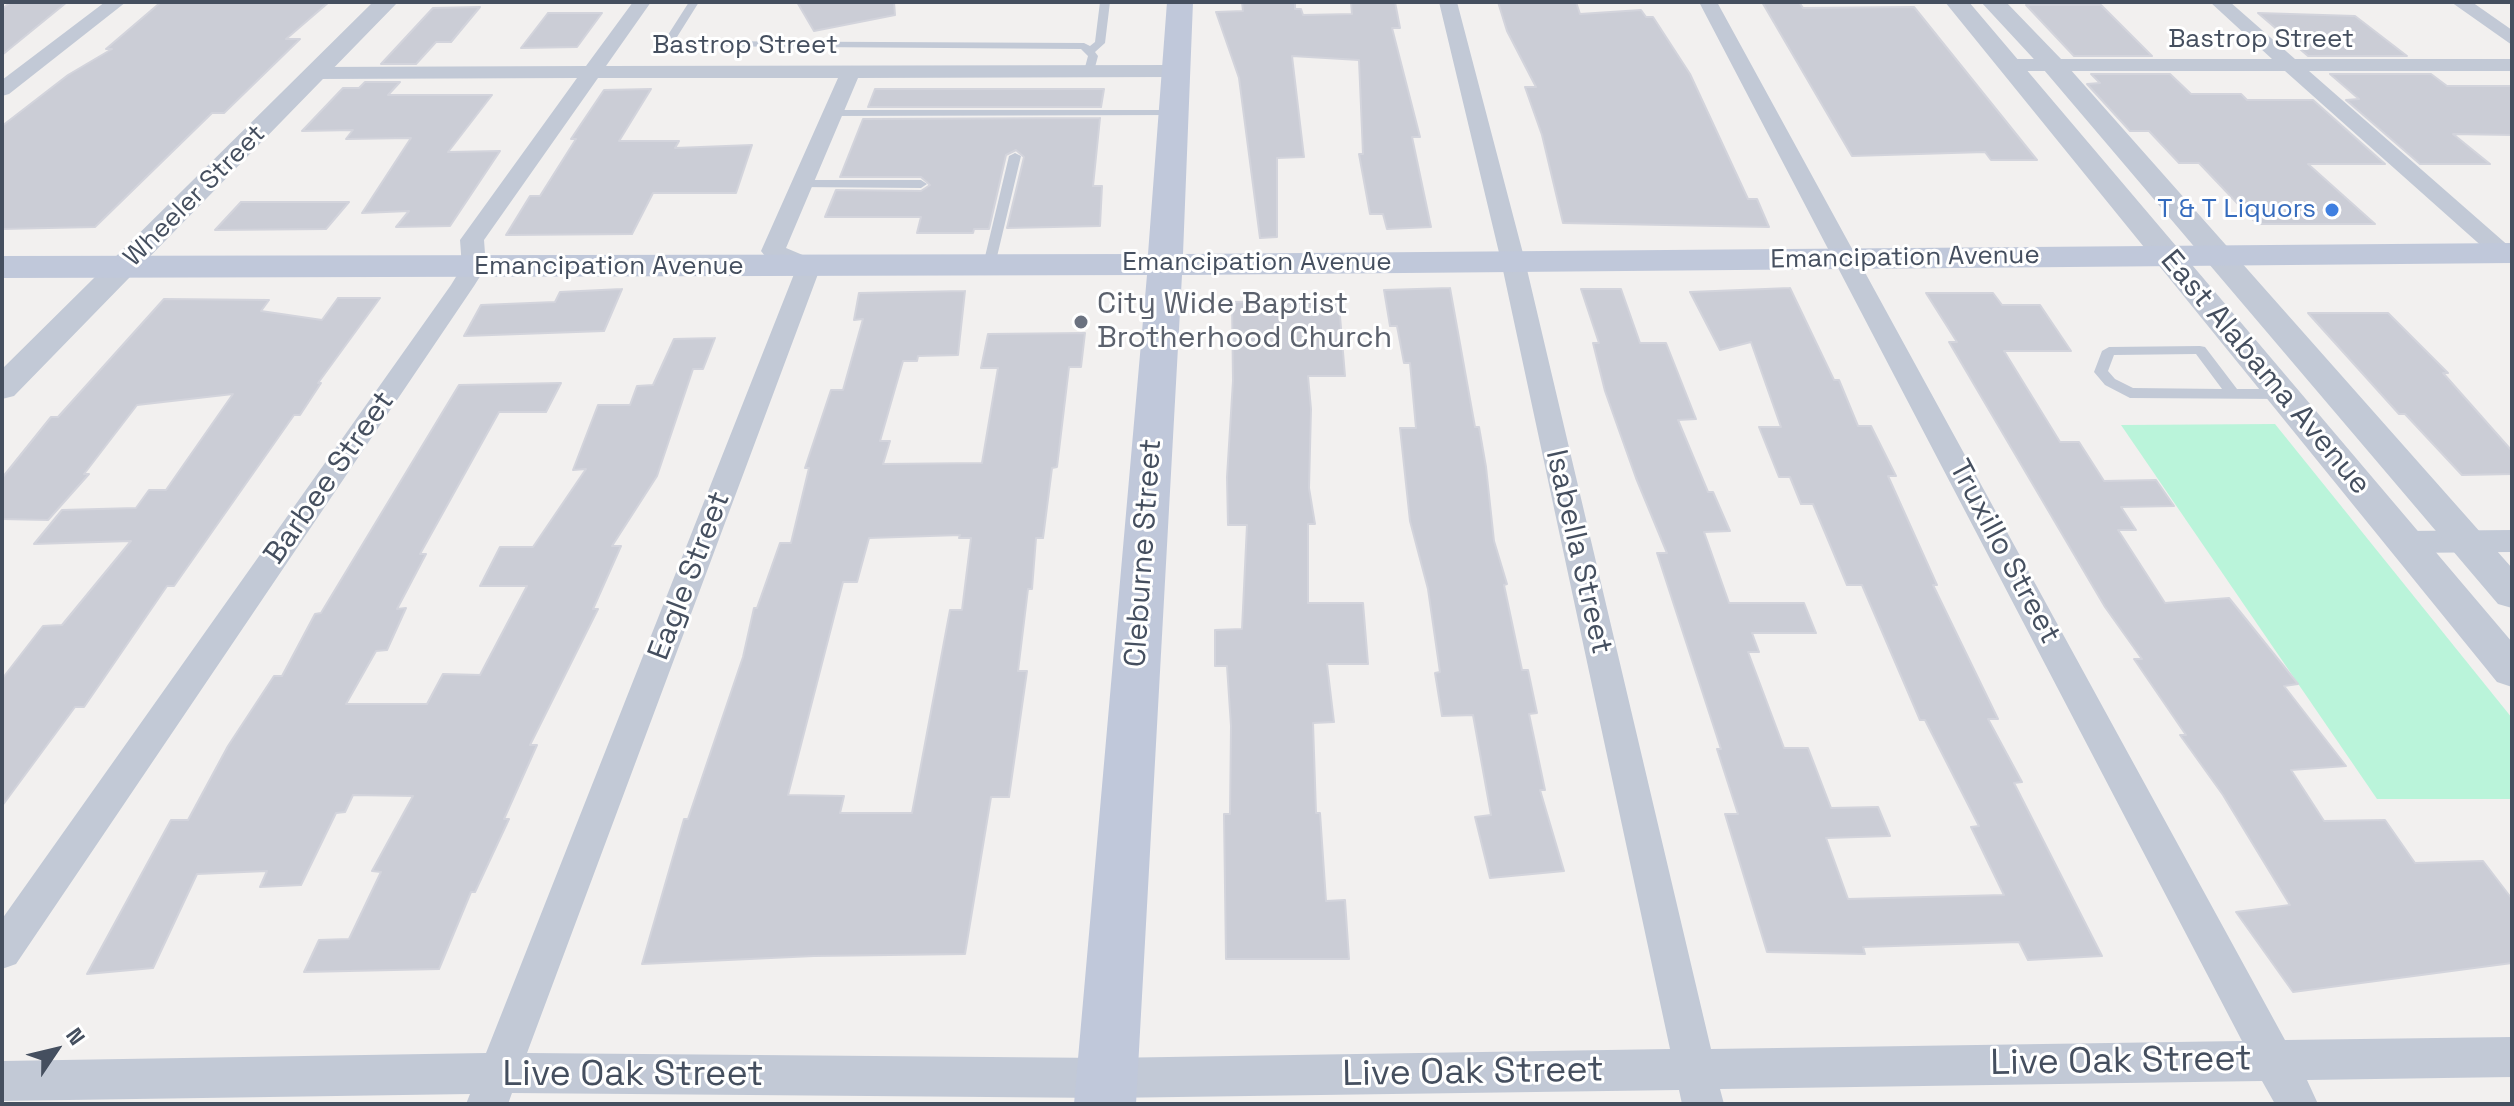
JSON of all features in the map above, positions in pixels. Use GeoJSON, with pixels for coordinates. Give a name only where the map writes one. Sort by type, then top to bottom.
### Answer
{"type":"FeatureCollection","features":[{"type":"Feature","properties":{"kind":"main road","name":"Cleburne Street"},"geometry":{"type":"LineString","coordinates":[[1106,1091],[1165,264],[1180,2]]}},
{"type":"Feature","properties":{"kind":"main road","name":"Emancipation Avenue"},"geometry":{"type":"LineString","coordinates":[[2,267],[989,265],[2507,253]]}},
{"type":"Feature","properties":{"kind":"street"},"geometry":{"type":"LineString","coordinates":[[2,90],[117,2]]}},
{"type":"Feature","properties":{"kind":"street","name":"Wheeler Street"},"geometry":{"type":"LineString","coordinates":[[2,388],[386,2]]}},
{"type":"Feature","properties":{"kind":"street","name":"Barbee Street"},"geometry":{"type":"LineString","coordinates":[[2,951],[474,267],[472,240],[642,2]]}},
{"type":"Feature","properties":{"kind":"street","name":"Isabella Street"},"geometry":{"type":"LineString","coordinates":[[1448,2],[1513,261],[1699,1087]]}},
{"type":"Feature","properties":{"kind":"street","name":"Truxillo Street"},"geometry":{"type":"LineString","coordinates":[[1708,2],[2297,1104]]}},
{"type":"Feature","properties":{"kind":"street","name":"East Alabama Avenue"},"geometry":{"type":"LineString","coordinates":[[1957,2],[2512,671]]}},
{"type":"Feature","properties":{"kind":"street","name":"East Alabama Avenue"},"geometry":{"type":"LineString","coordinates":[[1993,2],[2053,65],[2512,594]]}},
{"type":"Feature","properties":{"kind":"street"},"geometry":{"type":"LineString","coordinates":[[2219,2],[2507,253]]}},
{"type":"Feature","properties":{"kind":"street"},"geometry":{"type":"LineString","coordinates":[[2460,2],[2512,39]]}},
{"type":"Feature","properties":{"kind":"street","name":"Bastrop Street"},"geometry":{"type":"LineString","coordinates":[[2009,65],[2512,65]]}},
{"type":"Feature","properties":{"kind":"street","name":"Bastrop Street"},"geometry":{"type":"LineString","coordinates":[[315,73],[1174,71]]}},
{"type":"Feature","properties":{"kind":"street"},"geometry":{"type":"LineString","coordinates":[[809,266],[773,251],[850,72]]}},
{"type":"Feature","properties":{"kind":"street","name":"Eagle Street"},"geometry":{"type":"LineString","coordinates":[[493,1089],[809,266]]}},
{"type":"Feature","properties":{"kind":"street"},"geometry":{"type":"LineString","coordinates":[[2404,542],[2512,541]]}},
{"type":"Feature","properties":{"kind":"street","name":"Live Oak Street"},"geometry":{"type":"LineString","coordinates":[[2,1081],[493,1089],[1106,1091],[1699,1087],[2272,1059],[2512,1057]]}},
{"type":"Feature","properties":{"kind":"lane"},"geometry":{"type":"LineString","coordinates":[[694,2],[671,38],[679,44],[1022,45],[1084,46],[1091,50]]}},
{"type":"Feature","properties":{"kind":"lane"},"geometry":{"type":"LineString","coordinates":[[1089,71],[1091,50],[1100,43],[1105,2]]}},
{"type":"Feature","properties":{"kind":"lane"},"geometry":{"type":"LineString","coordinates":[[832,113],[1172,113]]}},
{"type":"Feature","properties":{"kind":"lane"},"geometry":{"type":"LineString","coordinates":[[989,265],[1015,156]]}},
{"type":"Feature","properties":{"kind":"lane"},"geometry":{"type":"LineString","coordinates":[[801,184],[921,184]]}},
{"type":"Feature","properties":{"kind":"lane"},"geometry":{"type":"LineString","coordinates":[[2233,394],[2200,350],[2109,351],[2101,372],[2110,382],[2130,393],[2233,394],[2282,394]]}},
{"type":"Feature","properties":{"kind":"green space"},"geometry":{"type":"Polygon","coordinates":[[[2275,424],[2512,718],[2512,799],[2377,799],[2121,425],[2275,424]]]}},
{"type":"Feature","properties":{"kind":"building"},"geometry":{"type":"Polygon","coordinates":[[[11,2],[67,2],[2,55],[2,9],[11,2]]]}},
{"type":"Feature","properties":{"kind":"building"},"geometry":{"type":"Polygon","coordinates":[[[161,2],[329,2],[286,39],[300,39],[224,113],[212,113],[95,227],[2,229],[2,126],[68,75],[112,49],[106,49],[161,2]]]}},
{"type":"Feature","properties":{"kind":"building"},"geometry":{"type":"Polygon","coordinates":[[[797,2],[894,2],[895,15],[814,31],[797,2]]]}},
{"type":"Feature","properties":{"kind":"building"},"geometry":{"type":"Polygon","coordinates":[[[1242,2],[1295,2],[1295,9],[1301,9],[1303,15],[1352,14],[1351,2],[1395,2],[1400,28],[1392,28],[1420,137],[1412,137],[1431,227],[1387,229],[1383,214],[1370,214],[1359,154],[1363,154],[1359,60],[1292,56],[1304,157],[1277,158],[1277,237],[1260,238],[1239,78],[1216,12],[1243,11],[1242,2]]]}},
{"type":"Feature","properties":{"kind":"building"},"geometry":{"type":"Polygon","coordinates":[[[1498,2],[1576,2],[1580,14],[1641,10],[1646,17],[1653,17],[1690,74],[1748,199],[1757,199],[1769,227],[1563,223],[1542,135],[1525,87],[1536,87],[1507,31],[1498,2]]]}},
{"type":"Feature","properties":{"kind":"building"},"geometry":{"type":"Polygon","coordinates":[[[1762,2],[1799,2],[1803,8],[1914,7],[2037,160],[1991,160],[1985,152],[1852,156],[1762,2]]]}},
{"type":"Feature","properties":{"kind":"building"},"geometry":{"type":"Polygon","coordinates":[[[2026,5],[2101,5],[2152,56],[2074,56],[2026,5]]]}},
{"type":"Feature","properties":{"kind":"building"},"geometry":{"type":"Polygon","coordinates":[[[480,7],[451,42],[436,42],[416,64],[381,64],[433,8],[480,7]]]}},
{"type":"Feature","properties":{"kind":"building"},"geometry":{"type":"Polygon","coordinates":[[[548,13],[602,13],[577,47],[521,48],[548,13]]]}},
{"type":"Feature","properties":{"kind":"building"},"geometry":{"type":"Polygon","coordinates":[[[2258,13],[2355,16],[2407,56],[2308,56],[2258,13]]]}},
{"type":"Feature","properties":{"kind":"building"},"geometry":{"type":"Polygon","coordinates":[[[2091,74],[2170,74],[2191,94],[2241,94],[2247,100],[2313,100],[2385,164],[2308,164],[2375,224],[2257,224],[2199,163],[2179,163],[2149,131],[2130,131],[2087,84],[2100,83],[2091,74]]]}},
{"type":"Feature","properties":{"kind":"building"},"geometry":{"type":"Polygon","coordinates":[[[2330,74],[2431,74],[2447,86],[2512,86],[2512,135],[2453,134],[2490,164],[2420,164],[2346,100],[2359,99],[2330,74]]]}},
{"type":"Feature","properties":{"kind":"building"},"geometry":{"type":"Polygon","coordinates":[[[365,82],[400,82],[388,95],[492,95],[448,152],[500,151],[450,226],[396,227],[409,211],[362,213],[411,138],[346,139],[353,130],[302,131],[343,88],[359,88],[365,82]]]}},
{"type":"Feature","properties":{"kind":"building"},"geometry":{"type":"Polygon","coordinates":[[[651,89],[619,141],[679,141],[675,148],[752,145],[736,193],[653,193],[632,234],[506,235],[530,196],[540,196],[576,139],[571,139],[604,90],[651,89]]]}},
{"type":"Feature","properties":{"kind":"building"},"geometry":{"type":"Polygon","coordinates":[[[875,89],[1104,89],[1101,107],[868,107],[875,89]]]}},
{"type":"Feature","properties":{"kind":"building"},"geometry":{"type":"Polygon","coordinates":[[[1100,118],[1093,186],[1102,186],[1100,226],[1007,228],[1024,157],[1016,150],[1006,155],[989,229],[974,229],[973,233],[917,233],[921,217],[825,217],[836,190],[921,191],[930,185],[921,177],[840,177],[863,119],[1100,118]]]}},
{"type":"Feature","properties":{"kind":"building"},"geometry":{"type":"Polygon","coordinates":[[[241,202],[349,202],[326,229],[215,230],[241,202]]]}},
{"type":"Feature","properties":{"kind":"building"},"geometry":{"type":"Polygon","coordinates":[[[1450,288],[1475,427],[1479,427],[1486,467],[1494,541],[1507,584],[1504,585],[1522,670],[1528,670],[1537,713],[1529,714],[1545,790],[1540,790],[1564,871],[1490,878],[1475,817],[1491,815],[1473,715],[1442,716],[1435,673],[1440,672],[1428,589],[1410,521],[1400,428],[1416,428],[1410,363],[1404,363],[1397,326],[1390,326],[1384,290],[1450,288]]]}},
{"type":"Feature","properties":{"kind":"building"},"geometry":{"type":"Polygon","coordinates":[[[1790,288],[1834,380],[1839,380],[1858,426],[1871,426],[1896,476],[1888,476],[1937,585],[1933,585],[1998,719],[1988,719],[2022,782],[2014,783],[2102,956],[2028,960],[2019,942],[1863,947],[1865,954],[1767,952],[1725,814],[1738,814],[1717,749],[1721,749],[1657,553],[1667,553],[1605,391],[1593,343],[1599,343],[1581,289],[1621,289],[1640,343],[1666,343],[1696,419],[1678,420],[1708,492],[1713,492],[1730,531],[1704,532],[1729,603],[1804,603],[1816,633],[1752,633],[1759,652],[1748,652],[1784,748],[1808,748],[1831,808],[1878,807],[1890,836],[1826,838],[1848,899],[2004,895],[1971,827],[1979,826],[1925,720],[1920,720],[1862,585],[1847,585],[1813,504],[1801,504],[1790,477],[1779,477],[1759,427],[1781,427],[1751,342],[1720,350],[1690,292],[1790,288]]]}},
{"type":"Feature","properties":{"kind":"building"},"geometry":{"type":"Polygon","coordinates":[[[622,289],[604,331],[464,336],[481,305],[555,302],[560,292],[622,289]]]}},
{"type":"Feature","properties":{"kind":"building"},"geometry":{"type":"Polygon","coordinates":[[[965,291],[958,355],[918,356],[917,361],[903,361],[880,441],[890,441],[883,464],[982,463],[998,368],[981,368],[988,334],[1085,333],[1081,367],[1069,367],[1057,467],[1052,468],[1043,538],[1036,538],[1032,589],[1028,589],[1018,671],[1027,671],[1009,797],[991,797],[965,954],[814,956],[642,964],[684,819],[688,819],[743,657],[754,608],[757,608],[780,543],[791,543],[809,468],[805,468],[831,390],[843,390],[863,319],[854,320],[859,293],[965,291]],[[960,535],[869,538],[857,582],[843,582],[788,795],[844,796],[840,813],[912,813],[950,610],[962,610],[971,538],[959,538],[960,535]]]}},
{"type":"Feature","properties":{"kind":"building"},"geometry":{"type":"Polygon","coordinates":[[[1926,293],[1993,293],[2002,305],[2040,305],[2071,351],[2004,351],[2060,442],[2079,442],[2104,481],[2156,480],[2174,506],[2121,507],[2136,530],[2118,530],[2165,603],[2229,598],[2298,684],[2284,686],[2346,766],[2291,770],[2324,821],[2385,820],[2415,863],[2483,861],[2512,899],[2512,963],[2293,992],[2236,912],[2290,905],[2223,795],[2180,735],[2186,735],[2134,659],[2142,659],[2105,607],[1949,342],[1957,342],[1926,293]]]}},
{"type":"Feature","properties":{"kind":"building"},"geometry":{"type":"Polygon","coordinates":[[[338,298],[380,298],[318,383],[321,383],[300,415],[294,415],[174,586],[167,586],[84,707],[75,707],[2,806],[2,679],[43,626],[62,625],[131,541],[34,544],[62,510],[136,508],[149,490],[166,490],[233,394],[137,405],[84,474],[89,474],[48,520],[2,519],[2,478],[51,417],[58,417],[164,299],[269,300],[261,311],[322,320],[338,298]]]}},
{"type":"Feature","properties":{"kind":"building"},"geometry":{"type":"Polygon","coordinates":[[[1232,302],[1339,304],[1345,376],[1308,376],[1311,409],[1309,488],[1315,524],[1308,524],[1308,603],[1363,603],[1368,664],[1327,664],[1334,722],[1313,723],[1316,813],[1320,813],[1326,901],[1345,900],[1349,959],[1226,959],[1224,814],[1230,814],[1231,726],[1227,666],[1215,666],[1215,630],[1242,629],[1247,525],[1228,525],[1227,477],[1233,381],[1232,302]]]}},
{"type":"Feature","properties":{"kind":"building"},"geometry":{"type":"Polygon","coordinates":[[[2308,313],[2388,313],[2448,373],[2443,373],[2512,451],[2512,474],[2462,475],[2405,414],[2399,414],[2308,313]]]}},
{"type":"Feature","properties":{"kind":"building"},"geometry":{"type":"Polygon","coordinates":[[[715,338],[703,369],[693,369],[657,476],[612,546],[621,546],[593,609],[598,609],[530,745],[537,745],[504,819],[509,819],[475,892],[471,892],[439,969],[304,972],[319,940],[349,939],[381,872],[372,871],[413,796],[353,795],[345,812],[336,813],[301,885],[260,887],[267,871],[197,874],[153,968],[87,974],[171,820],[188,820],[228,746],[274,676],[282,676],[315,614],[321,613],[459,385],[561,383],[546,412],[499,412],[420,554],[426,554],[397,609],[406,608],[387,650],[376,651],[346,704],[427,704],[443,674],[480,675],[527,586],[480,586],[500,547],[533,547],[586,469],[573,470],[598,405],[630,405],[637,386],[653,385],[674,339],[715,338]]]}},
{"type":"Feature","properties":{"kind":"place","name":"T & T Liquors"},"geometry":{"type":"Point","coordinates":[2332,210]}},
{"type":"Feature","properties":{"kind":"place","name":"City Wide Baptist Brotherhood Church"},"geometry":{"type":"Point","coordinates":[1081,322]}}]}
